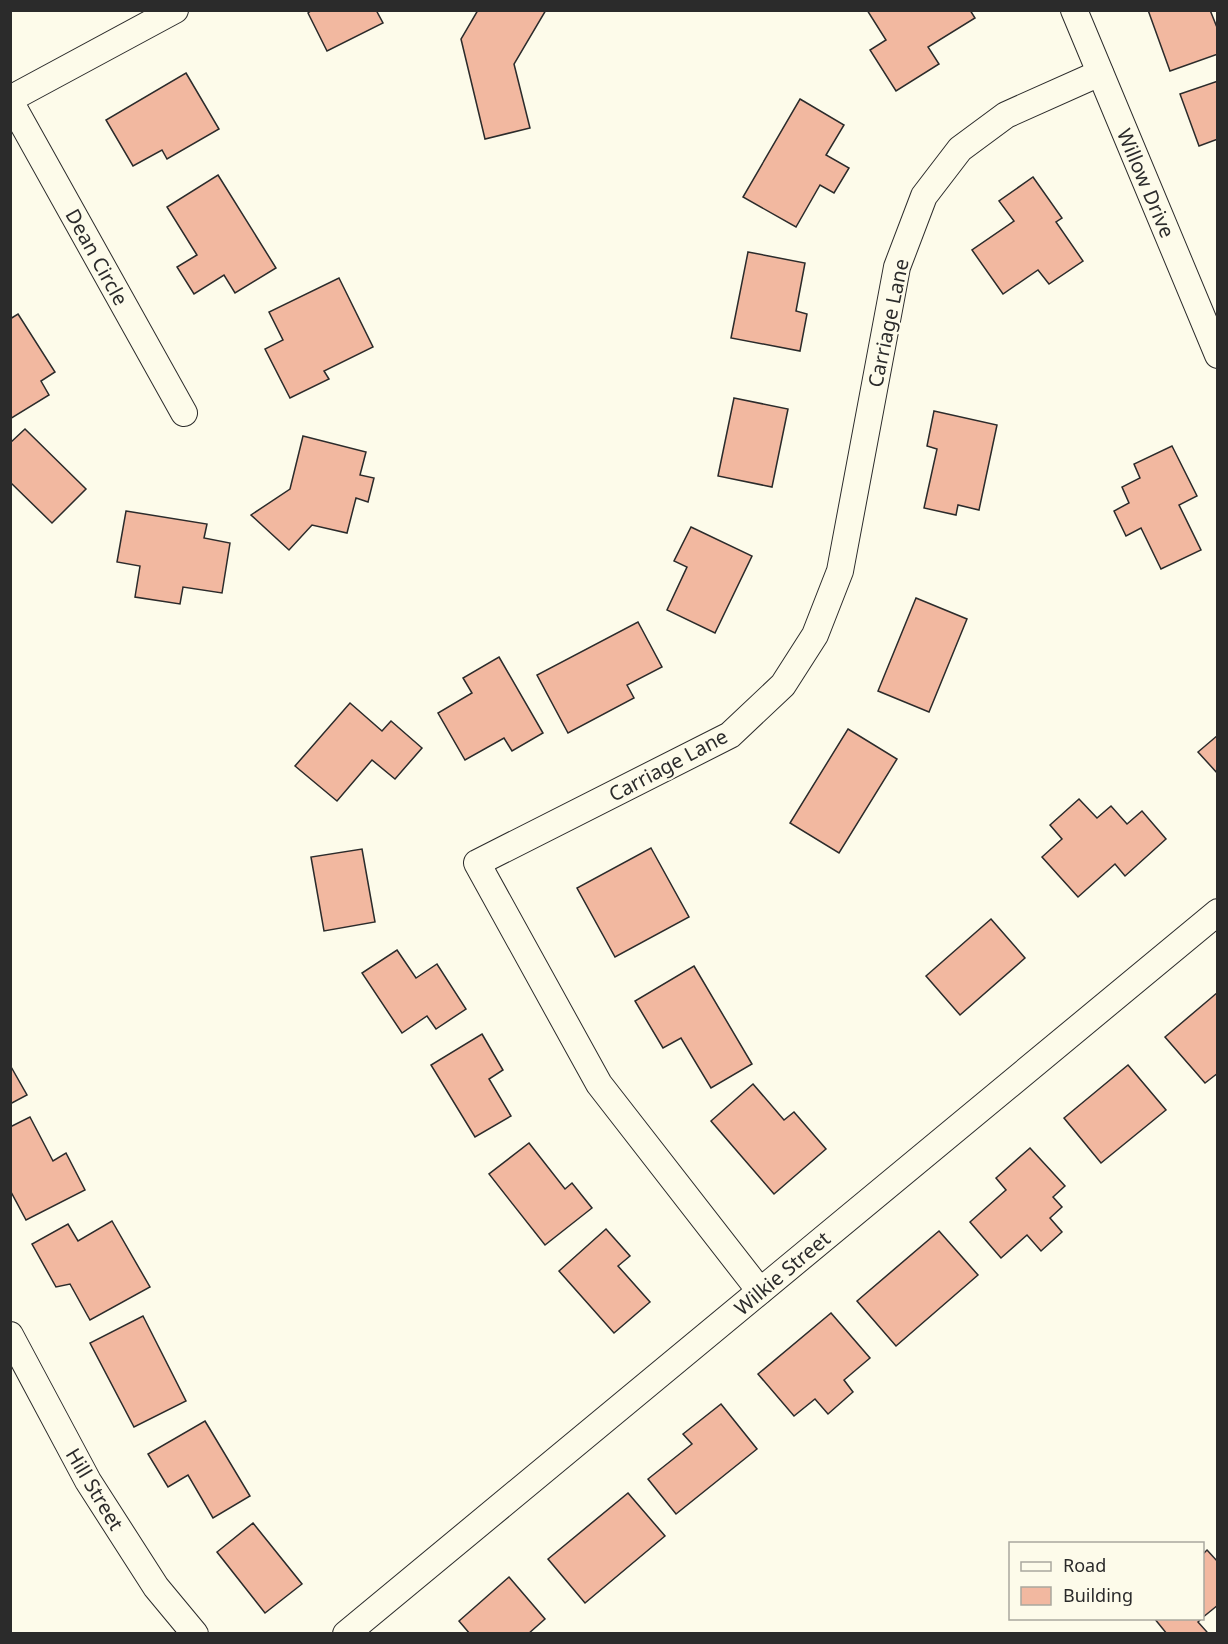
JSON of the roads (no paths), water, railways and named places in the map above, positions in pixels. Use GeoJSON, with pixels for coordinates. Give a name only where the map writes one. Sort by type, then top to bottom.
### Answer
{"type":"FeatureCollection","features":[{"type":"Feature","properties":{"kind":"street"},"geometry":{"type":"LineString","coordinates":[[10,100],[175,10]]}},
{"type":"Feature","properties":{"kind":"street","name":"Willow Drive"},"geometry":{"type":"LineString","coordinates":[[1074,10],[1218,355]]}},
{"type":"Feature","properties":{"kind":"street","name":"Carriage Lane"},"geometry":{"type":"LineString","coordinates":[[760,1291],[599,1084],[477,863],[730,735],[783,685],[815,635],[840,571],[897,267],[924,196],[960,149],[1006,116],[1100,73]]}},
{"type":"Feature","properties":{"kind":"street","name":"Dean Circle"},"geometry":{"type":"LineString","coordinates":[[10,100],[184,413]]}},
{"type":"Feature","properties":{"kind":"street","name":"Wilkie Street"},"geometry":{"type":"LineString","coordinates":[[346,1634],[1218,912]]}},
{"type":"Feature","properties":{"kind":"street","name":"Hill Street"},"geometry":{"type":"LineString","coordinates":[[10,1335],[88,1481],[156,1587],[195,1634]]}}]}
